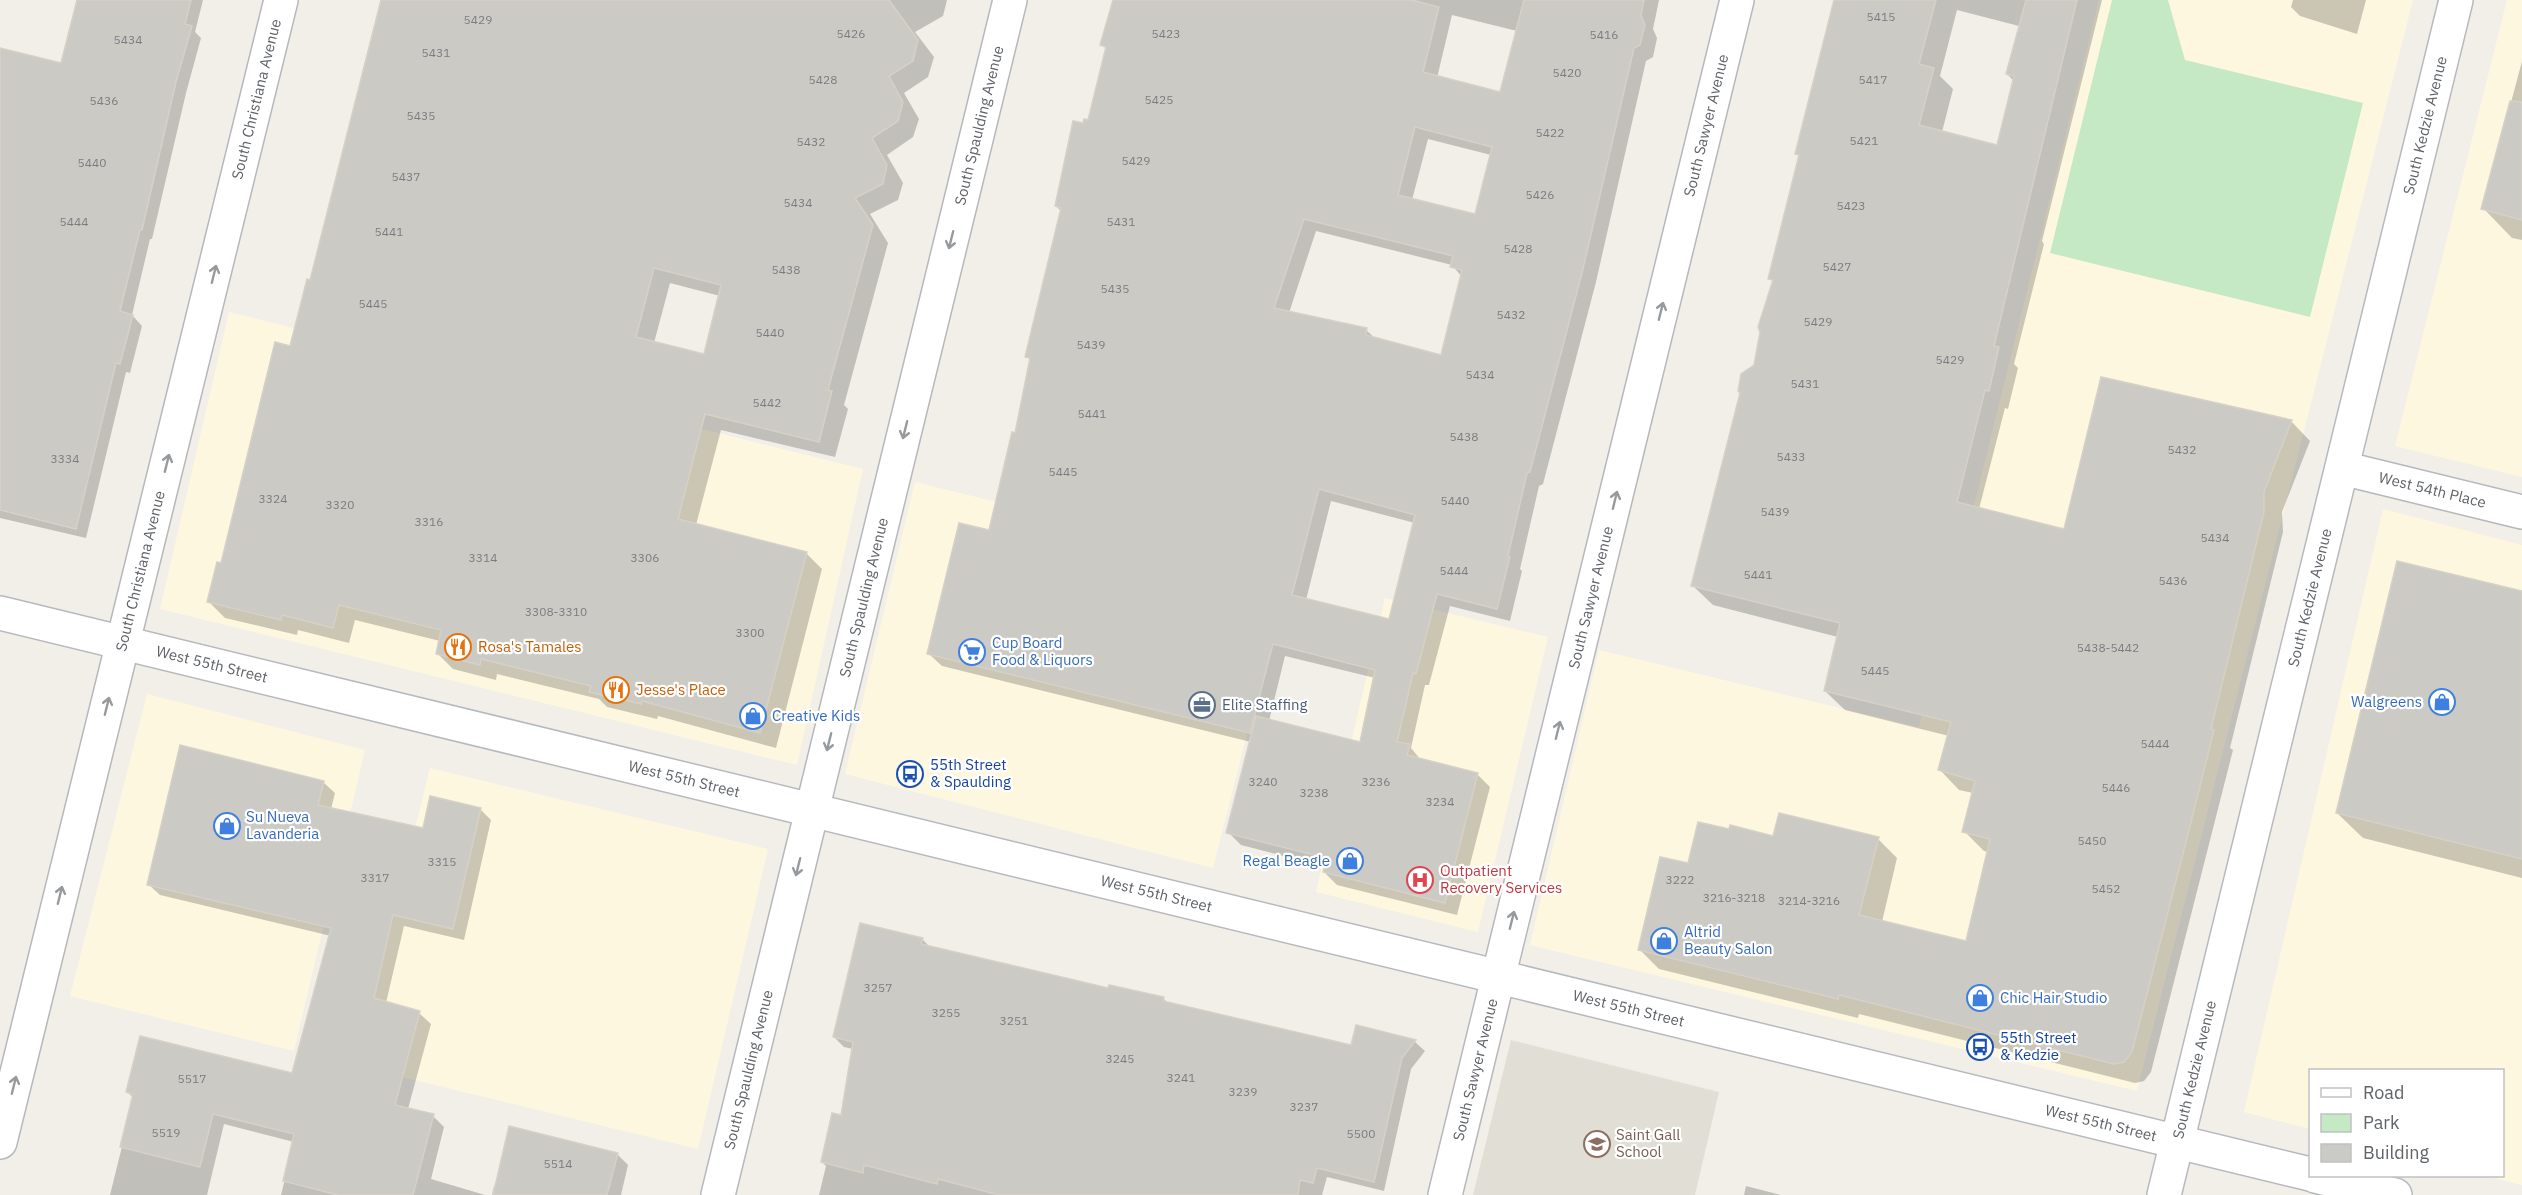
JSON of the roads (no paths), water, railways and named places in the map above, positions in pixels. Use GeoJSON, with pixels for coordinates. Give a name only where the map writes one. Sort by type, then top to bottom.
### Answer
{"type":"FeatureCollection","features":[{"type":"Feature","properties":{"kind":"street","name":"South Christiana Avenue"},"geometry":{"type":"LineString","coordinates":[[0,1142],[281,0]]}},
{"type":"Feature","properties":{"kind":"street","name":"South Spaulding Avenue"},"geometry":{"type":"LineString","coordinates":[[718,1195],[1010,0]]}},
{"type":"Feature","properties":{"kind":"street","name":"South Sawyer Avenue"},"geometry":{"type":"LineString","coordinates":[[1445,1195],[1737,0]]}},
{"type":"Feature","properties":{"kind":"street","name":"South Kedzie Avenue"},"geometry":{"type":"LineString","coordinates":[[2164,1195],[2456,0]]}},
{"type":"Feature","properties":{"kind":"street","name":"West 54th Place"},"geometry":{"type":"LineString","coordinates":[[2342,468],[2522,512]]}},
{"type":"Feature","properties":{"kind":"street","name":"West 55th Street"},"geometry":{"type":"LineString","coordinates":[[0,613],[2309,1174]]}},
{"type":"Feature","properties":{"kind":"street"},"geometry":{"type":"LineString","coordinates":[[2319,1177],[2395,1195]]}},
{"type":"Feature","properties":{"kind":"place","name":"Rosa's Tamales"},"geometry":{"type":"Point","coordinates":[458,647]}},
{"type":"Feature","properties":{"kind":"place","name":"Cup Board Food & Liquors"},"geometry":{"type":"Point","coordinates":[972,652]}},
{"type":"Feature","properties":{"kind":"place","name":"Jesse's Place"},"geometry":{"type":"Point","coordinates":[616,690]}},
{"type":"Feature","properties":{"kind":"place","name":"Walgreens"},"geometry":{"type":"Point","coordinates":[2442,702]}},
{"type":"Feature","properties":{"kind":"place","name":"Elite Staffing"},"geometry":{"type":"Point","coordinates":[1202,705]}},
{"type":"Feature","properties":{"kind":"place","name":"Creative Kids"},"geometry":{"type":"Point","coordinates":[753,716]}},
{"type":"Feature","properties":{"kind":"place","name":"55th Street & Spaulding"},"geometry":{"type":"Point","coordinates":[910,774]}},
{"type":"Feature","properties":{"kind":"place","name":"Su Nueva Lavanderia"},"geometry":{"type":"Point","coordinates":[227,826]}},
{"type":"Feature","properties":{"kind":"place","name":"Regal Beagle"},"geometry":{"type":"Point","coordinates":[1350,861]}},
{"type":"Feature","properties":{"kind":"place","name":"Outpatient Recovery Services"},"geometry":{"type":"Point","coordinates":[1420,880]}},
{"type":"Feature","properties":{"kind":"place","name":"Altrid Beauty Salon"},"geometry":{"type":"Point","coordinates":[1664,941]}},
{"type":"Feature","properties":{"kind":"place","name":"Chic Hair Studio"},"geometry":{"type":"Point","coordinates":[1980,998]}},
{"type":"Feature","properties":{"kind":"place","name":"55th Street & Kedzie"},"geometry":{"type":"Point","coordinates":[1980,1047]}},
{"type":"Feature","properties":{"kind":"place","name":"Saint Gall School"},"geometry":{"type":"Point","coordinates":[1597,1144]}}]}
